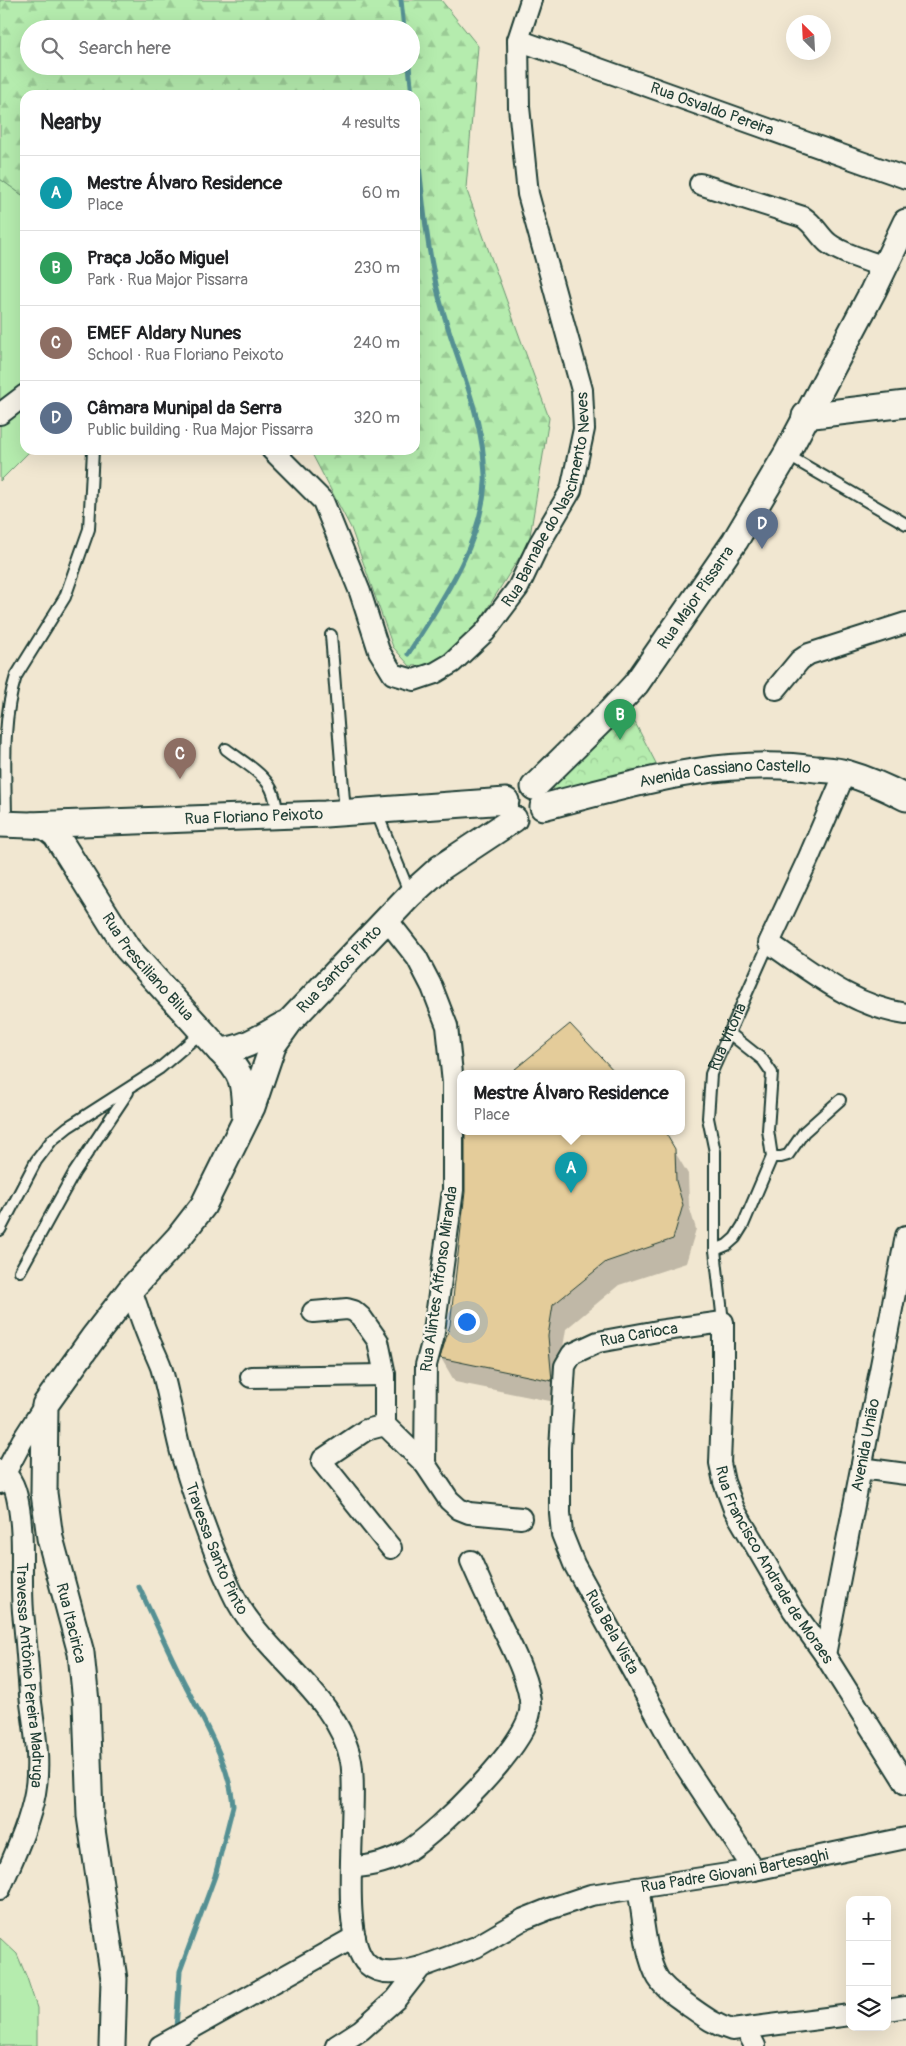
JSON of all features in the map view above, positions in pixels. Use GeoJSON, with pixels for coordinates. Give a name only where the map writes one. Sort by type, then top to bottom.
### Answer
{"type":"FeatureCollection","features":[{"type":"Feature","properties":{"kind":"street","name":"Rua Barnabe do Nascimento Neves"},"geometry":{"type":"LineString","coordinates":[[277,455],[323,501],[360,592],[379,651],[393,674],[414,680],[435,673],[452,662],[485,632],[518,588],[538,546],[571,490],[584,429],[582,390],[528,194],[519,107],[518,40],[531,0]]}},
{"type":"Feature","properties":{"kind":"street","name":"Rua Osvaldo Pereira"},"geometry":{"type":"LineString","coordinates":[[518,40],[906,178]]}},
{"type":"Feature","properties":{"kind":"street"},"geometry":{"type":"LineString","coordinates":[[700,184],[803,217],[814,225],[829,244],[867,261],[884,266]]}},
{"type":"Feature","properties":{"kind":"street","name":"Rua Major Pissarra"},"geometry":{"type":"LineString","coordinates":[[538,797],[636,684],[736,541],[786,455],[873,291],[906,222]]}},
{"type":"Feature","properties":{"kind":"street"},"geometry":{"type":"LineString","coordinates":[[823,384],[826,400],[840,412]]}},
{"type":"Feature","properties":{"kind":"street"},"geometry":{"type":"LineString","coordinates":[[0,414],[20,399]]}},
{"type":"Feature","properties":{"kind":"street"},"geometry":{"type":"LineString","coordinates":[[805,416],[906,404]]}},
{"type":"Feature","properties":{"kind":"street"},"geometry":{"type":"LineString","coordinates":[[776,689],[800,660],[809,654],[906,623]]}},
{"type":"Feature","properties":{"kind":"street","name":"Avenida Cassiano Castello"},"geometry":{"type":"LineString","coordinates":[[510,810],[509,792],[525,784],[538,797],[700,770],[767,765],[800,766],[845,772],[884,786],[906,798]]}},
{"type":"Feature","properties":{"kind":"street","name":"Rua Vitória"},"geometry":{"type":"LineString","coordinates":[[769,943],[809,857],[845,772]]}},
{"type":"Feature","properties":{"kind":"street","name":"Rua Floriano Peixoto"},"geometry":{"type":"LineString","coordinates":[[12,824],[376,810],[510,810]]}},
{"type":"Feature","properties":{"kind":"street","name":"Rua Santos Pinto"},"geometry":{"type":"LineString","coordinates":[[245,1121],[252,1107],[273,1045],[292,1020],[410,895],[510,810]]}},
{"type":"Feature","properties":{"kind":"street"},"geometry":{"type":"LineString","coordinates":[[70,856],[70,836],[72,831],[88,822]]}},
{"type":"Feature","properties":{"kind":"street","name":"Rua Presciliano Bilua"},"geometry":{"type":"LineString","coordinates":[[12,824],[46,827],[51,830],[70,856],[127,948],[236,1067],[243,1082],[245,1121]]}},
{"type":"Feature","properties":{"kind":"street","name":"Rua Alintes Affonso Miranda"},"geometry":{"type":"LineString","coordinates":[[388,920],[417,958],[432,987],[447,1026],[453,1083],[453,1190],[433,1339],[426,1365],[425,1464]]}},
{"type":"Feature","properties":{"kind":"street"},"geometry":{"type":"LineString","coordinates":[[769,943],[845,994],[887,1011],[906,1014]]}},
{"type":"Feature","properties":{"kind":"street"},"geometry":{"type":"LineString","coordinates":[[220,1051],[239,1049],[292,1020]]}},
{"type":"Feature","properties":{"kind":"street"},"geometry":{"type":"LineString","coordinates":[[5,1478],[22,1441],[92,1338],[131,1289],[179,1236],[202,1206],[245,1121]]}},
{"type":"Feature","properties":{"kind":"street","name":"Avenida União"},"geometry":{"type":"LineString","coordinates":[[825,1655],[906,1236]]}},
{"type":"Feature","properties":{"kind":"street","name":"Travessa Santo Pinto"},"geometry":{"type":"LineString","coordinates":[[131,1289],[146,1333],[161,1366],[183,1459],[212,1544],[232,1592],[246,1614],[326,1709],[343,1739],[351,1761],[353,1817],[352,1915],[355,1937],[362,1958],[368,1966],[379,1971],[395,1972],[420,1967]]}},
{"type":"Feature","properties":{"kind":"street"},"geometry":{"type":"LineString","coordinates":[[313,1312],[347,1309],[361,1317],[378,1341],[385,1375],[385,1425],[425,1464],[449,1500],[458,1509],[469,1513],[521,1518]]}},
{"type":"Feature","properties":{"kind":"street","name":"Rua Carioca"},"geometry":{"type":"LineString","coordinates":[[565,1366],[572,1354],[598,1342],[723,1322]]}},
{"type":"Feature","properties":{"kind":"street","name":"Rua Francisco Andrade de Moraes"},"geometry":{"type":"LineString","coordinates":[[723,1322],[720,1463],[724,1482],[734,1509],[788,1602],[825,1655],[906,1784]]}},
{"type":"Feature","properties":{"kind":"street","name":"Rua Bela Vista"},"geometry":{"type":"LineString","coordinates":[[565,1366],[560,1448],[560,1513],[562,1534],[574,1564],[682,1761],[754,1870]]}},
{"type":"Feature","properties":{"kind":"street"},"geometry":{"type":"LineString","coordinates":[[251,1377],[385,1375]]}},
{"type":"Feature","properties":{"kind":"street","name":"Rua Itacirica"},"geometry":{"type":"LineString","coordinates":[[45,1405],[44,1494],[50,1538],[81,1653],[86,1702],[90,1816],[114,1979],[112,2046]]}},
{"type":"Feature","properties":{"kind":"street"},"geometry":{"type":"LineString","coordinates":[[385,1425],[366,1430],[323,1459],[322,1462],[391,1548]]}},
{"type":"Feature","properties":{"kind":"street"},"geometry":{"type":"LineString","coordinates":[[861,1468],[906,1474]]}},
{"type":"Feature","properties":{"kind":"street","name":"Travessa Antônio Pereira Madruga"},"geometry":{"type":"LineString","coordinates":[[0,1889],[29,1819],[35,1792],[39,1758],[30,1696],[23,1608],[23,1547],[18,1502],[5,1478]]}},
{"type":"Feature","properties":{"kind":"street"},"geometry":{"type":"LineString","coordinates":[[352,1867],[377,1866],[408,1850],[433,1832],[500,1762],[524,1727],[530,1711],[522,1675],[471,1561]]}},
{"type":"Feature","properties":{"kind":"street","name":"Rua Padre Giovani Bartesaghi"},"geometry":{"type":"LineString","coordinates":[[420,1967],[476,1947],[524,1919],[591,1895],[754,1870],[906,1838]]}},
{"type":"Feature","properties":{"kind":"street"},"geometry":{"type":"LineString","coordinates":[[638,1888],[650,1963],[667,1990],[708,2020],[750,2038],[846,2016]]}},
{"type":"Feature","properties":{"kind":"street"},"geometry":{"type":"LineString","coordinates":[[160,2046],[355,1937]]}},
{"type":"Feature","properties":{"kind":"street"},"geometry":{"type":"LineString","coordinates":[[336,2046],[362,2030],[396,1999],[420,1967]]}},
{"type":"Feature","properties":{"kind":"street"},"geometry":{"type":"LineString","coordinates":[[891,2009],[906,2007]]}},
{"type":"Feature","properties":{"kind":"lane"},"geometry":{"type":"LineString","coordinates":[[12,824],[6,718],[12,688],[16,676],[65,597],[90,529],[93,455]]}},
{"type":"Feature","properties":{"kind":"lane"},"geometry":{"type":"LineString","coordinates":[[786,455],[906,524]]}},
{"type":"Feature","properties":{"kind":"lane"},"geometry":{"type":"LineString","coordinates":[[331,635],[345,812]]}},
{"type":"Feature","properties":{"kind":"lane"},"geometry":{"type":"LineString","coordinates":[[226,749],[261,776],[270,786],[278,815]]}},
{"type":"Feature","properties":{"kind":"lane"},"geometry":{"type":"LineString","coordinates":[[376,810],[410,895]]}},
{"type":"Feature","properties":{"kind":"lane","name":"Rua Vitória"},"geometry":{"type":"LineString","coordinates":[[723,1322],[715,1250],[715,1152],[708,1118],[709,1090],[711,1074],[769,943]]}},
{"type":"Feature","properties":{"kind":"lane"},"geometry":{"type":"LineString","coordinates":[[0,1230],[36,1161],[52,1140],[68,1127],[160,1068],[202,1032]]}},
{"type":"Feature","properties":{"kind":"lane"},"geometry":{"type":"LineString","coordinates":[[715,1250],[731,1241],[743,1225],[772,1157],[768,1130],[772,1073],[763,1060],[729,1032]]}},
{"type":"Feature","properties":{"kind":"lane"},"geometry":{"type":"LineString","coordinates":[[20,1271],[74,1173],[131,1088]]}},
{"type":"Feature","properties":{"kind":"lane"},"geometry":{"type":"LineString","coordinates":[[772,1157],[788,1155],[804,1132],[840,1100]]}},
{"type":"Feature","properties":{"kind":"green space"},"geometry":{"type":"Polygon","coordinates":[[[0,0],[441,0],[478,46],[466,188],[549,418],[529,542],[460,652],[436,665],[410,666],[393,647],[351,528],[313,455],[420,455],[420,90],[20,90],[20,193],[0,179],[0,0]]]}},
{"type":"Feature","properties":{"kind":"green space"},"geometry":{"type":"Polygon","coordinates":[[[0,179],[20,193],[20,455],[26,455],[0,481],[0,179]]]}},
{"type":"Feature","properties":{"kind":"green space"},"geometry":{"type":"Polygon","coordinates":[[[629,711],[659,769],[558,801],[552,783],[563,770],[629,711]]]}},
{"type":"Feature","properties":{"kind":"green space"},"geometry":{"type":"Polygon","coordinates":[[[0,1938],[17,1954],[27,1978],[37,2008],[37,2046],[0,2046],[0,1938]]]}},
{"type":"Feature","properties":{"kind":"building"},"geometry":{"type":"Polygon","coordinates":[[[570,1024],[613,1070],[514,1070],[570,1024]]]}},
{"type":"Feature","properties":{"kind":"building"},"geometry":{"type":"Polygon","coordinates":[[[465,1135],[667,1135],[675,1149],[676,1181],[683,1205],[673,1239],[606,1262],[553,1305],[548,1336],[552,1381],[440,1358],[450,1325],[465,1192],[465,1135]]]}},
{"type":"Feature","properties":{"kind":"waterway"},"geometry":{"type":"LineString","coordinates":[[401,0],[403,20]]}},
{"type":"Feature","properties":{"kind":"waterway"},"geometry":{"type":"LineString","coordinates":[[410,75],[411,90]]}},
{"type":"Feature","properties":{"kind":"waterway"},"geometry":{"type":"LineString","coordinates":[[408,654],[446,594],[468,551],[482,506],[485,480],[477,419],[434,276],[420,173]]}},
{"type":"Feature","properties":{"kind":"waterway"},"geometry":{"type":"LineString","coordinates":[[139,1587],[216,1745],[227,1775],[233,1806],[215,1876],[180,1971],[176,2029]]}},
{"type":"Feature","properties":{"kind":"place","name":"Câmara Munipal da Serra"},"geometry":{"type":"Point","coordinates":[762,549]}},
{"type":"Feature","properties":{"kind":"place","name":"Praça João Miguel"},"geometry":{"type":"Point","coordinates":[620,740]}},
{"type":"Feature","properties":{"kind":"place","name":"EMEF Aldary Nunes"},"geometry":{"type":"Point","coordinates":[180,779]}},
{"type":"Feature","properties":{"kind":"place","name":"Mestre Álvaro Residence"},"geometry":{"type":"Point","coordinates":[571,1193]}}]}
